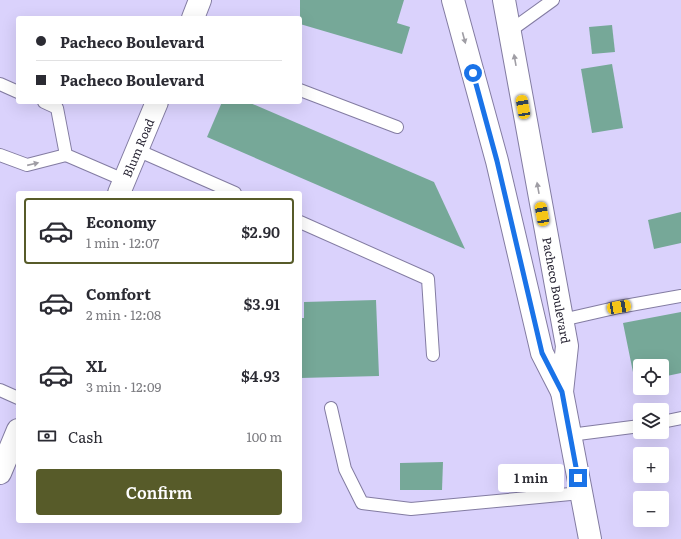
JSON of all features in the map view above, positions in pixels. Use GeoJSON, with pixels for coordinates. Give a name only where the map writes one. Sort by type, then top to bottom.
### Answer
{"type":"FeatureCollection","features":[{"type":"Feature","properties":{"kind":"main road"},"geometry":{"type":"LineString","coordinates":[[194,16],[200,0]]}},
{"type":"Feature","properties":{"kind":"main road","name":"Pacheco Boulevard"},"geometry":{"type":"LineString","coordinates":[[453,0],[497,161],[542,353],[562,392],[590,539]]}},
{"type":"Feature","properties":{"kind":"main road","name":"Pacheco Boulevard"},"geometry":{"type":"LineString","coordinates":[[504,0],[567,346],[562,392]]}},
{"type":"Feature","properties":{"kind":"main road","name":"Blum Road"},"geometry":{"type":"LineString","coordinates":[[121,187],[156,104]]}},
{"type":"Feature","properties":{"kind":"main road"},"geometry":{"type":"LineString","coordinates":[[0,473],[16,435]]}},
{"type":"Feature","properties":{"kind":"lane"},"geometry":{"type":"LineString","coordinates":[[510,31],[553,0]]}},
{"type":"Feature","properties":{"kind":"lane"},"geometry":{"type":"LineString","coordinates":[[0,84],[16,91]]}},
{"type":"Feature","properties":{"kind":"lane"},"geometry":{"type":"LineString","coordinates":[[302,91],[396,127]]}},
{"type":"Feature","properties":{"kind":"lane"},"geometry":{"type":"LineString","coordinates":[[48,104],[57,108],[66,155]]}},
{"type":"Feature","properties":{"kind":"lane"},"geometry":{"type":"LineString","coordinates":[[137,150],[230,191]]}},
{"type":"Feature","properties":{"kind":"lane"},"geometry":{"type":"LineString","coordinates":[[0,154],[27,166],[66,155],[121,187]]}},
{"type":"Feature","properties":{"kind":"lane"},"geometry":{"type":"LineString","coordinates":[[302,223],[428,279],[434,355]]}},
{"type":"Feature","properties":{"kind":"lane"},"geometry":{"type":"LineString","coordinates":[[562,320],[619,307],[681,296]]}},
{"type":"Feature","properties":{"kind":"lane"},"geometry":{"type":"LineString","coordinates":[[0,390],[16,397]]}},
{"type":"Feature","properties":{"kind":"lane"},"geometry":{"type":"LineString","coordinates":[[331,408],[345,470],[362,503],[411,509],[581,493]]}},
{"type":"Feature","properties":{"kind":"lane"},"geometry":{"type":"LineString","coordinates":[[669,421],[681,418]]}},
{"type":"Feature","properties":{"kind":"lane"},"geometry":{"type":"LineString","coordinates":[[570,435],[633,427]]}},
{"type":"Feature","properties":{"kind":"building"},"geometry":{"type":"Polygon","coordinates":[[[300,0],[404,0],[397,23],[410,27],[402,54],[302,25],[302,16],[300,16],[300,0]]]}},
{"type":"Feature","properties":{"kind":"building"},"geometry":{"type":"Polygon","coordinates":[[[612,25],[615,52],[592,54],[589,27],[612,25]]]}},
{"type":"Feature","properties":{"kind":"building"},"geometry":{"type":"Polygon","coordinates":[[[612,64],[623,128],[592,133],[581,69],[612,64]]]}},
{"type":"Feature","properties":{"kind":"building"},"geometry":{"type":"Polygon","coordinates":[[[221,104],[253,104],[434,182],[465,249],[207,137],[221,104]]]}},
{"type":"Feature","properties":{"kind":"building"},"geometry":{"type":"Polygon","coordinates":[[[681,212],[681,243],[654,249],[648,220],[681,212]]]}},
{"type":"Feature","properties":{"kind":"building"},"geometry":{"type":"Polygon","coordinates":[[[376,300],[379,376],[302,378],[302,318],[304,318],[304,302],[376,300]]]}},
{"type":"Feature","properties":{"kind":"building"},"geometry":{"type":"Polygon","coordinates":[[[681,312],[681,373],[669,376],[669,359],[633,359],[633,372],[623,323],[681,312]]]}},
{"type":"Feature","properties":{"kind":"building"},"geometry":{"type":"Polygon","coordinates":[[[443,462],[442,490],[400,490],[400,463],[443,462]]]}},
{"type":"Feature","properties":{"kind":"route"},"geometry":{"type":"LineString","coordinates":[[473,73],[497,161],[542,353],[562,392],[578,478]]}}]}
